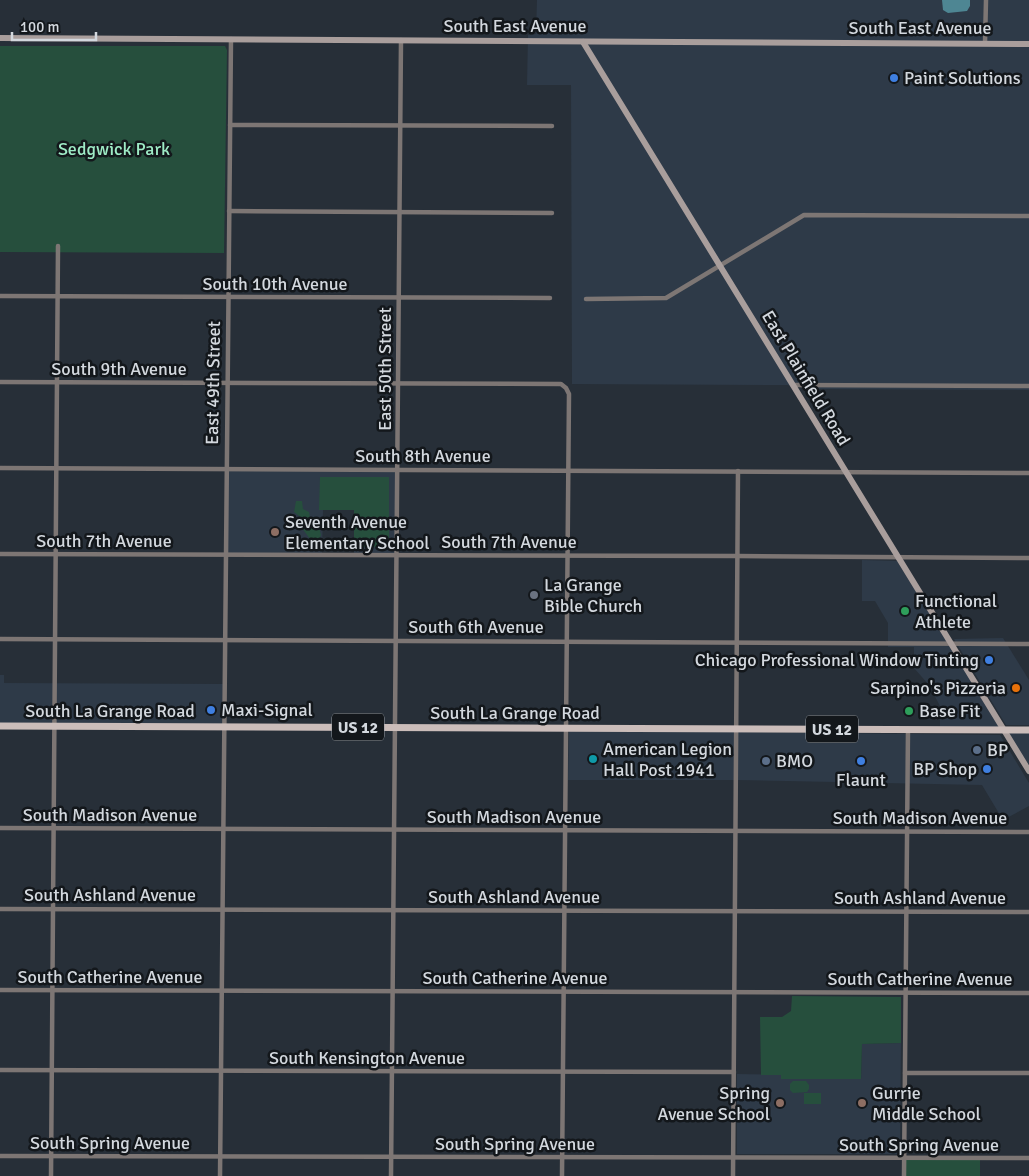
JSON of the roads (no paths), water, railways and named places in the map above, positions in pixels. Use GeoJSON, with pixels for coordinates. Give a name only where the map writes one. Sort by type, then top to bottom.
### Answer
{"type":"FeatureCollection","features":[{"type":"Feature","properties":{"kind":"main road","name":"South East Avenue"},"geometry":{"type":"LineString","coordinates":[[0,38],[1029,44]]}},
{"type":"Feature","properties":{"kind":"main road","name":"East Plainfield Road"},"geometry":{"type":"LineString","coordinates":[[582,42],[1029,771]]}},
{"type":"Feature","properties":{"kind":"main road","name":"South La Grange Road"},"geometry":{"type":"LineString","coordinates":[[0,726],[1029,730]]}},
{"type":"Feature","properties":{"kind":"street"},"geometry":{"type":"LineString","coordinates":[[985,43],[986,0]]}},
{"type":"Feature","properties":{"kind":"street","name":"East 49th Street"},"geometry":{"type":"LineString","coordinates":[[220,1176],[231,39]]}},
{"type":"Feature","properties":{"kind":"street","name":"East 50th Street"},"geometry":{"type":"LineString","coordinates":[[391,1176],[401,40]]}},
{"type":"Feature","properties":{"kind":"street"},"geometry":{"type":"LineString","coordinates":[[230,125],[552,126]]}},
{"type":"Feature","properties":{"kind":"street"},"geometry":{"type":"LineString","coordinates":[[229,211],[552,213]]}},
{"type":"Feature","properties":{"kind":"street"},"geometry":{"type":"LineString","coordinates":[[586,299],[666,298],[804,215],[1029,216]]}},
{"type":"Feature","properties":{"kind":"street"},"geometry":{"type":"LineString","coordinates":[[51,1176],[58,246]]}},
{"type":"Feature","properties":{"kind":"street","name":"South 10th Avenue"},"geometry":{"type":"LineString","coordinates":[[0,296],[550,298]]}},
{"type":"Feature","properties":{"kind":"street","name":"South 9th Avenue"},"geometry":{"type":"LineString","coordinates":[[0,382],[561,384],[569,394],[568,471]]}},
{"type":"Feature","properties":{"kind":"street"},"geometry":{"type":"LineString","coordinates":[[793,385],[1029,386]]}},
{"type":"Feature","properties":{"kind":"street","name":"South 8th Avenue"},"geometry":{"type":"LineString","coordinates":[[0,468],[1029,473]]}},
{"type":"Feature","properties":{"kind":"street"},"geometry":{"type":"LineString","coordinates":[[562,1176],[568,471]]}},
{"type":"Feature","properties":{"kind":"street"},"geometry":{"type":"LineString","coordinates":[[734,1176],[738,471]]}},
{"type":"Feature","properties":{"kind":"street","name":"South 7th Avenue"},"geometry":{"type":"LineString","coordinates":[[0,554],[1029,558]]}},
{"type":"Feature","properties":{"kind":"street","name":"South 6th Avenue"},"geometry":{"type":"LineString","coordinates":[[0,639],[1029,644]]}},
{"type":"Feature","properties":{"kind":"street"},"geometry":{"type":"LineString","coordinates":[[904,1176],[908,729]]}},
{"type":"Feature","properties":{"kind":"street","name":"South Madison Avenue"},"geometry":{"type":"LineString","coordinates":[[0,828],[1029,832]]}},
{"type":"Feature","properties":{"kind":"street","name":"South Ashland Avenue"},"geometry":{"type":"LineString","coordinates":[[0,909],[1029,912]]}},
{"type":"Feature","properties":{"kind":"street","name":"South Catherine Avenue"},"geometry":{"type":"LineString","coordinates":[[0,990],[1029,993]]}},
{"type":"Feature","properties":{"kind":"street","name":"South Kensington Avenue"},"geometry":{"type":"LineString","coordinates":[[0,1070],[734,1072]]}},
{"type":"Feature","properties":{"kind":"street"},"geometry":{"type":"LineString","coordinates":[[905,1073],[1029,1073]]}},
{"type":"Feature","properties":{"kind":"street","name":"South Spring Avenue"},"geometry":{"type":"LineString","coordinates":[[0,1156],[734,1159],[1029,1158]]}},
{"type":"Feature","properties":{"kind":"water"},"geometry":{"type":"Polygon","coordinates":[[[942,0],[970,0],[970,6],[967,11],[948,13],[943,10],[942,0]]]}},
{"type":"Feature","properties":{"kind":"place","name":"Paint Solutions"},"geometry":{"type":"Point","coordinates":[894,78]}},
{"type":"Feature","properties":{"kind":"place","name":"Seventh Avenue Elementary School"},"geometry":{"type":"Point","coordinates":[275,532]}},
{"type":"Feature","properties":{"kind":"place","name":"La Grange Bible Church"},"geometry":{"type":"Point","coordinates":[534,595]}},
{"type":"Feature","properties":{"kind":"place","name":"Functional Athlete"},"geometry":{"type":"Point","coordinates":[905,611]}},
{"type":"Feature","properties":{"kind":"place","name":"Chicago Professional Window Tinting"},"geometry":{"type":"Point","coordinates":[989,660]}},
{"type":"Feature","properties":{"kind":"place","name":"Sarpino's Pizzeria"},"geometry":{"type":"Point","coordinates":[1016,688]}},
{"type":"Feature","properties":{"kind":"place","name":"Maxi-Signal"},"geometry":{"type":"Point","coordinates":[211,710]}},
{"type":"Feature","properties":{"kind":"place","name":"Base Fit"},"geometry":{"type":"Point","coordinates":[909,711]}},
{"type":"Feature","properties":{"kind":"place","name":"BP"},"geometry":{"type":"Point","coordinates":[977,750]}},
{"type":"Feature","properties":{"kind":"place","name":"American Legion Hall Post 1941"},"geometry":{"type":"Point","coordinates":[593,759]}},
{"type":"Feature","properties":{"kind":"place","name":"BMO"},"geometry":{"type":"Point","coordinates":[766,761]}},
{"type":"Feature","properties":{"kind":"place","name":"Flaunt"},"geometry":{"type":"Point","coordinates":[861,761]}},
{"type":"Feature","properties":{"kind":"place","name":"BP Shop"},"geometry":{"type":"Point","coordinates":[987,769]}},
{"type":"Feature","properties":{"kind":"place","name":"Spring Avenue School"},"geometry":{"type":"Point","coordinates":[780,1103]}},
{"type":"Feature","properties":{"kind":"place","name":"Gurrie Middle School"},"geometry":{"type":"Point","coordinates":[862,1103]}},
{"type":"Feature","properties":{"kind":"park label","name":"Sedgwick Park"},"geometry":{"type":"Point","coordinates":[114,149]}}]}
